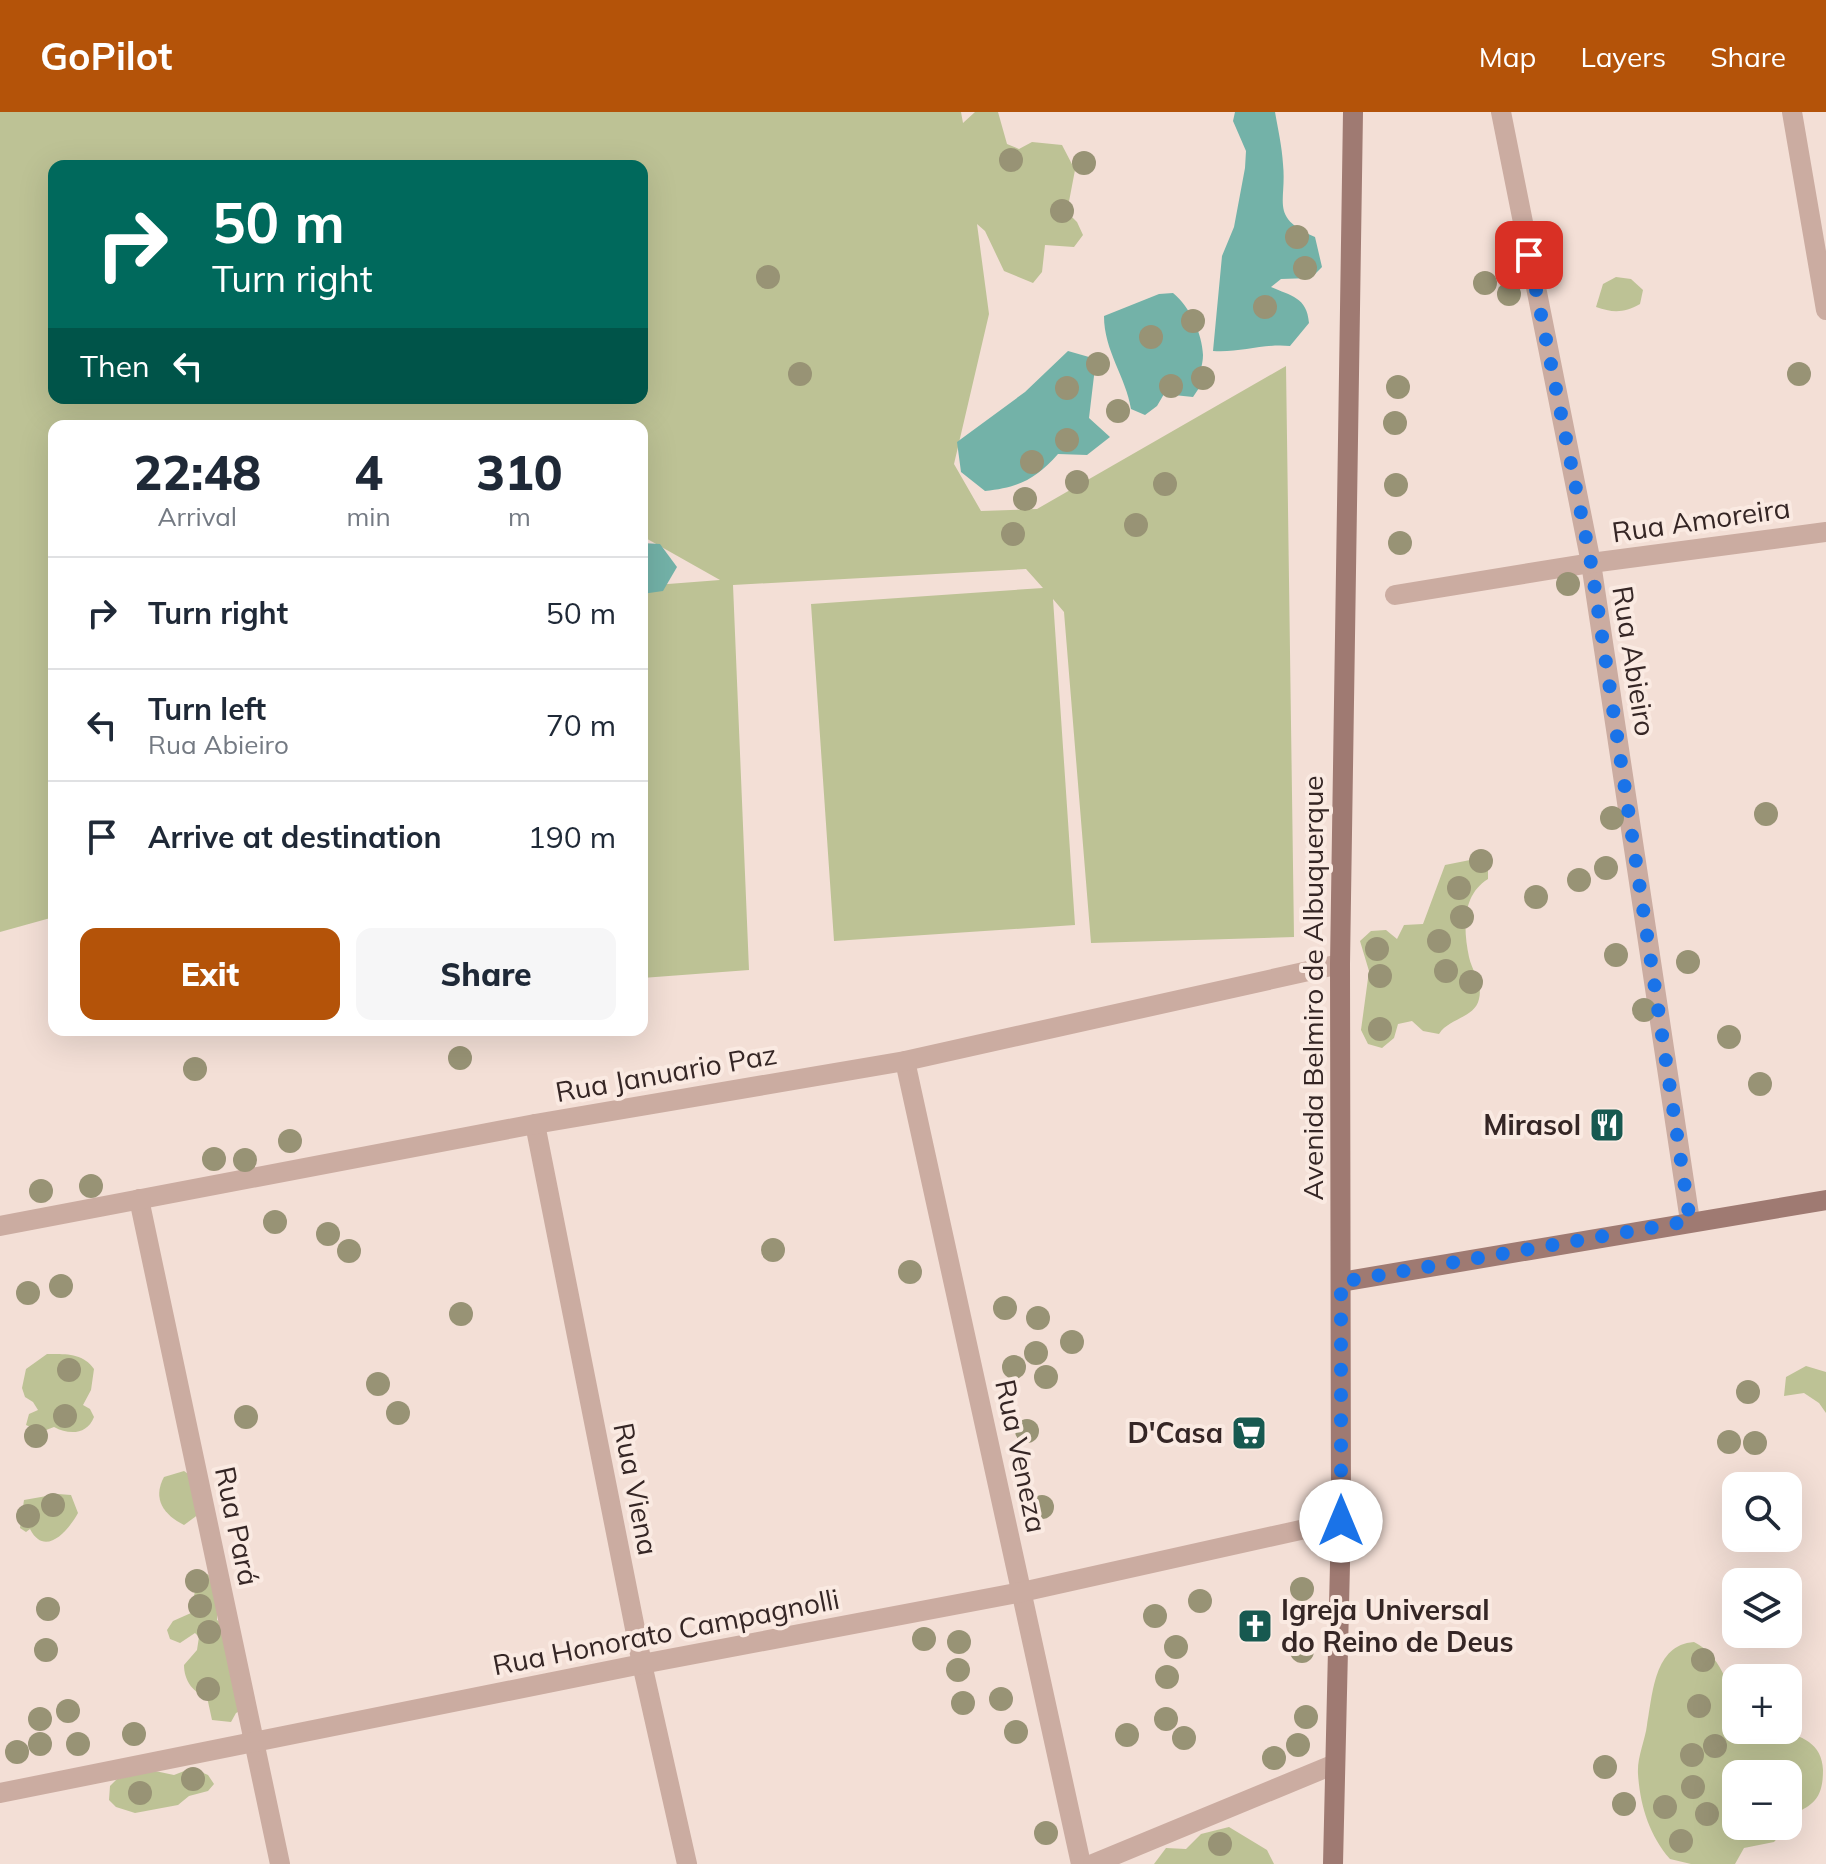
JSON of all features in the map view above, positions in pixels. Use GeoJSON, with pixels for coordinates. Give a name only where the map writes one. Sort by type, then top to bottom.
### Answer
{"type":"FeatureCollection","features":[{"type":"Feature","properties":{"kind":"main road","name":"Avenida Belmiro de Albuquerque"},"geometry":{"type":"LineString","coordinates":[[1333,1864],[1341,1521],[1340,964],[1349,222],[1356,117]]}},
{"type":"Feature","properties":{"kind":"main road"},"geometry":{"type":"LineString","coordinates":[[1341,1282],[1826,1200]]}},
{"type":"Feature","properties":{"kind":"street","name":"Rua Abieiro"},"geometry":{"type":"LineString","coordinates":[[1501,112],[1591,563],[1690,1221]]}},
{"type":"Feature","properties":{"kind":"street"},"geometry":{"type":"LineString","coordinates":[[1792,112],[1826,310]]}},
{"type":"Feature","properties":{"kind":"street","name":"Rua Amoreira"},"geometry":{"type":"LineString","coordinates":[[1395,595],[1591,563],[1826,532]]}},
{"type":"Feature","properties":{"kind":"street","name":"Rua Januario Paz"},"geometry":{"type":"LineString","coordinates":[[0,1226],[535,1124],[905,1061],[1340,964]]}},
{"type":"Feature","properties":{"kind":"street","name":"Rua Veneza"},"geometry":{"type":"LineString","coordinates":[[905,1061],[1081,1864]]}},
{"type":"Feature","properties":{"kind":"street","name":"Rua Viena"},"geometry":{"type":"LineString","coordinates":[[535,1124],[642,1664],[687,1864]]}},
{"type":"Feature","properties":{"kind":"street","name":"Rua Pará"},"geometry":{"type":"LineString","coordinates":[[139,1199],[280,1864]]}},
{"type":"Feature","properties":{"kind":"street","name":"Rua Honorato Campagnolli"},"geometry":{"type":"LineString","coordinates":[[0,1793],[642,1664],[1022,1592],[1341,1521]]}},
{"type":"Feature","properties":{"kind":"street"},"geometry":{"type":"LineString","coordinates":[[1093,1864],[1335,1764]]}},
{"type":"Feature","properties":{"kind":"green space"},"geometry":{"type":"Polygon","coordinates":[[[0,112],[961,112],[963,123],[975,112],[998,112],[1007,144],[1019,149],[1032,142],[1062,145],[1075,170],[1067,212],[1077,222],[1083,235],[1074,247],[1045,245],[1042,272],[1033,283],[1004,271],[985,231],[977,224],[989,314],[954,464],[981,511],[1037,509],[1286,366],[1294,937],[1091,943],[1064,612],[1053,599],[1075,925],[834,941],[811,604],[1043,588],[1026,569],[733,585],[749,970],[648,978],[648,586],[720,580],[648,539],[648,420],[48,420],[48,919],[0,932],[0,112]]]}},
{"type":"Feature","properties":{"kind":"green space"},"geometry":{"type":"Polygon","coordinates":[[[1616,277],[1631,279],[1643,290],[1640,304],[1618,311],[1596,307],[1603,284],[1616,277]]]}},
{"type":"Feature","properties":{"kind":"green space"},"geometry":{"type":"Polygon","coordinates":[[[1475,859],[1488,865],[1488,879],[1473,894],[1466,913],[1469,957],[1480,988],[1477,1005],[1439,1034],[1423,1031],[1412,1021],[1398,1024],[1394,1038],[1382,1048],[1368,1044],[1361,1030],[1369,971],[1360,941],[1371,931],[1386,930],[1397,939],[1404,925],[1423,924],[1445,865],[1475,859]]]}},
{"type":"Feature","properties":{"kind":"green space"},"geometry":{"type":"Polygon","coordinates":[[[47,1354],[79,1357],[94,1369],[91,1390],[83,1405],[90,1409],[94,1417],[82,1430],[71,1432],[54,1427],[41,1432],[26,1425],[29,1414],[38,1410],[25,1397],[22,1388],[26,1369],[47,1354]]]}},
{"type":"Feature","properties":{"kind":"green space"},"geometry":{"type":"Polygon","coordinates":[[[1806,1366],[1826,1372],[1826,1413],[1819,1403],[1804,1393],[1784,1396],[1786,1377],[1806,1366]]]}},
{"type":"Feature","properties":{"kind":"green space"},"geometry":{"type":"Polygon","coordinates":[[[184,1471],[191,1476],[199,1514],[184,1525],[162,1506],[159,1492],[164,1477],[184,1471]]]}},
{"type":"Feature","properties":{"kind":"green space"},"geometry":{"type":"Polygon","coordinates":[[[71,1495],[78,1513],[62,1534],[56,1539],[42,1541],[30,1529],[26,1532],[20,1528],[24,1500],[71,1495]]]}},
{"type":"Feature","properties":{"kind":"green space"},"geometry":{"type":"Polygon","coordinates":[[[207,1574],[218,1582],[217,1620],[224,1625],[245,1708],[236,1713],[231,1722],[212,1720],[207,1697],[190,1685],[186,1676],[184,1665],[197,1650],[199,1637],[195,1633],[180,1643],[170,1639],[167,1630],[173,1621],[191,1613],[196,1585],[207,1574]]]}},
{"type":"Feature","properties":{"kind":"green space"},"geometry":{"type":"Polygon","coordinates":[[[1694,1642],[1713,1657],[1722,1672],[1722,1744],[1802,1744],[1802,1738],[1820,1756],[1822,1786],[1817,1797],[1802,1810],[1802,1760],[1722,1760],[1722,1840],[1776,1840],[1744,1848],[1735,1864],[1691,1864],[1670,1859],[1651,1830],[1641,1797],[1639,1761],[1654,1685],[1663,1661],[1681,1645],[1694,1642]]]}},
{"type":"Feature","properties":{"kind":"green space"},"geometry":{"type":"Polygon","coordinates":[[[192,1768],[208,1775],[214,1784],[208,1791],[189,1796],[178,1805],[135,1813],[116,1807],[109,1800],[110,1786],[118,1778],[155,1771],[174,1775],[192,1768]]]}},
{"type":"Feature","properties":{"kind":"green space"},"geometry":{"type":"Polygon","coordinates":[[[1229,1827],[1267,1850],[1274,1864],[1154,1864],[1166,1848],[1186,1849],[1201,1834],[1229,1827]]]}},
{"type":"Feature","properties":{"kind":"water"},"geometry":{"type":"Polygon","coordinates":[[[1235,112],[1275,112],[1284,178],[1283,208],[1291,223],[1315,237],[1322,267],[1311,278],[1281,279],[1271,287],[1297,299],[1308,314],[1309,323],[1290,346],[1213,351],[1222,256],[1234,227],[1245,168],[1246,151],[1233,121],[1235,112]]]}},
{"type":"Feature","properties":{"kind":"water"},"geometry":{"type":"Polygon","coordinates":[[[1173,293],[1190,313],[1200,338],[1203,355],[1201,385],[1193,397],[1164,394],[1157,406],[1145,415],[1131,409],[1111,352],[1104,316],[1159,294],[1173,293]]]}},
{"type":"Feature","properties":{"kind":"water"},"geometry":{"type":"Polygon","coordinates":[[[1068,351],[1096,359],[1089,418],[1110,437],[1087,455],[1058,454],[1026,481],[985,491],[961,472],[957,442],[1025,392],[1068,351]]]}},
{"type":"Feature","properties":{"kind":"water"},"geometry":{"type":"Polygon","coordinates":[[[648,543],[660,544],[677,567],[663,591],[648,593],[648,543]]]}},
{"type":"Feature","properties":{"kind":"place","name":"Mirasol"},"geometry":{"type":"Point","coordinates":[1607,1125]}},
{"type":"Feature","properties":{"kind":"place","name":"D'Casa"},"geometry":{"type":"Point","coordinates":[1249,1433]}},
{"type":"Feature","properties":{"kind":"place","name":"Igreja Universal do Reino de Deus"},"geometry":{"type":"Point","coordinates":[1255,1626]}},
{"type":"Feature","properties":{"kind":"route"},"geometry":{"type":"LineString","coordinates":[[1341,1521],[1341,1282],[1690,1221],[1591,563],[1529,255]]}}]}
